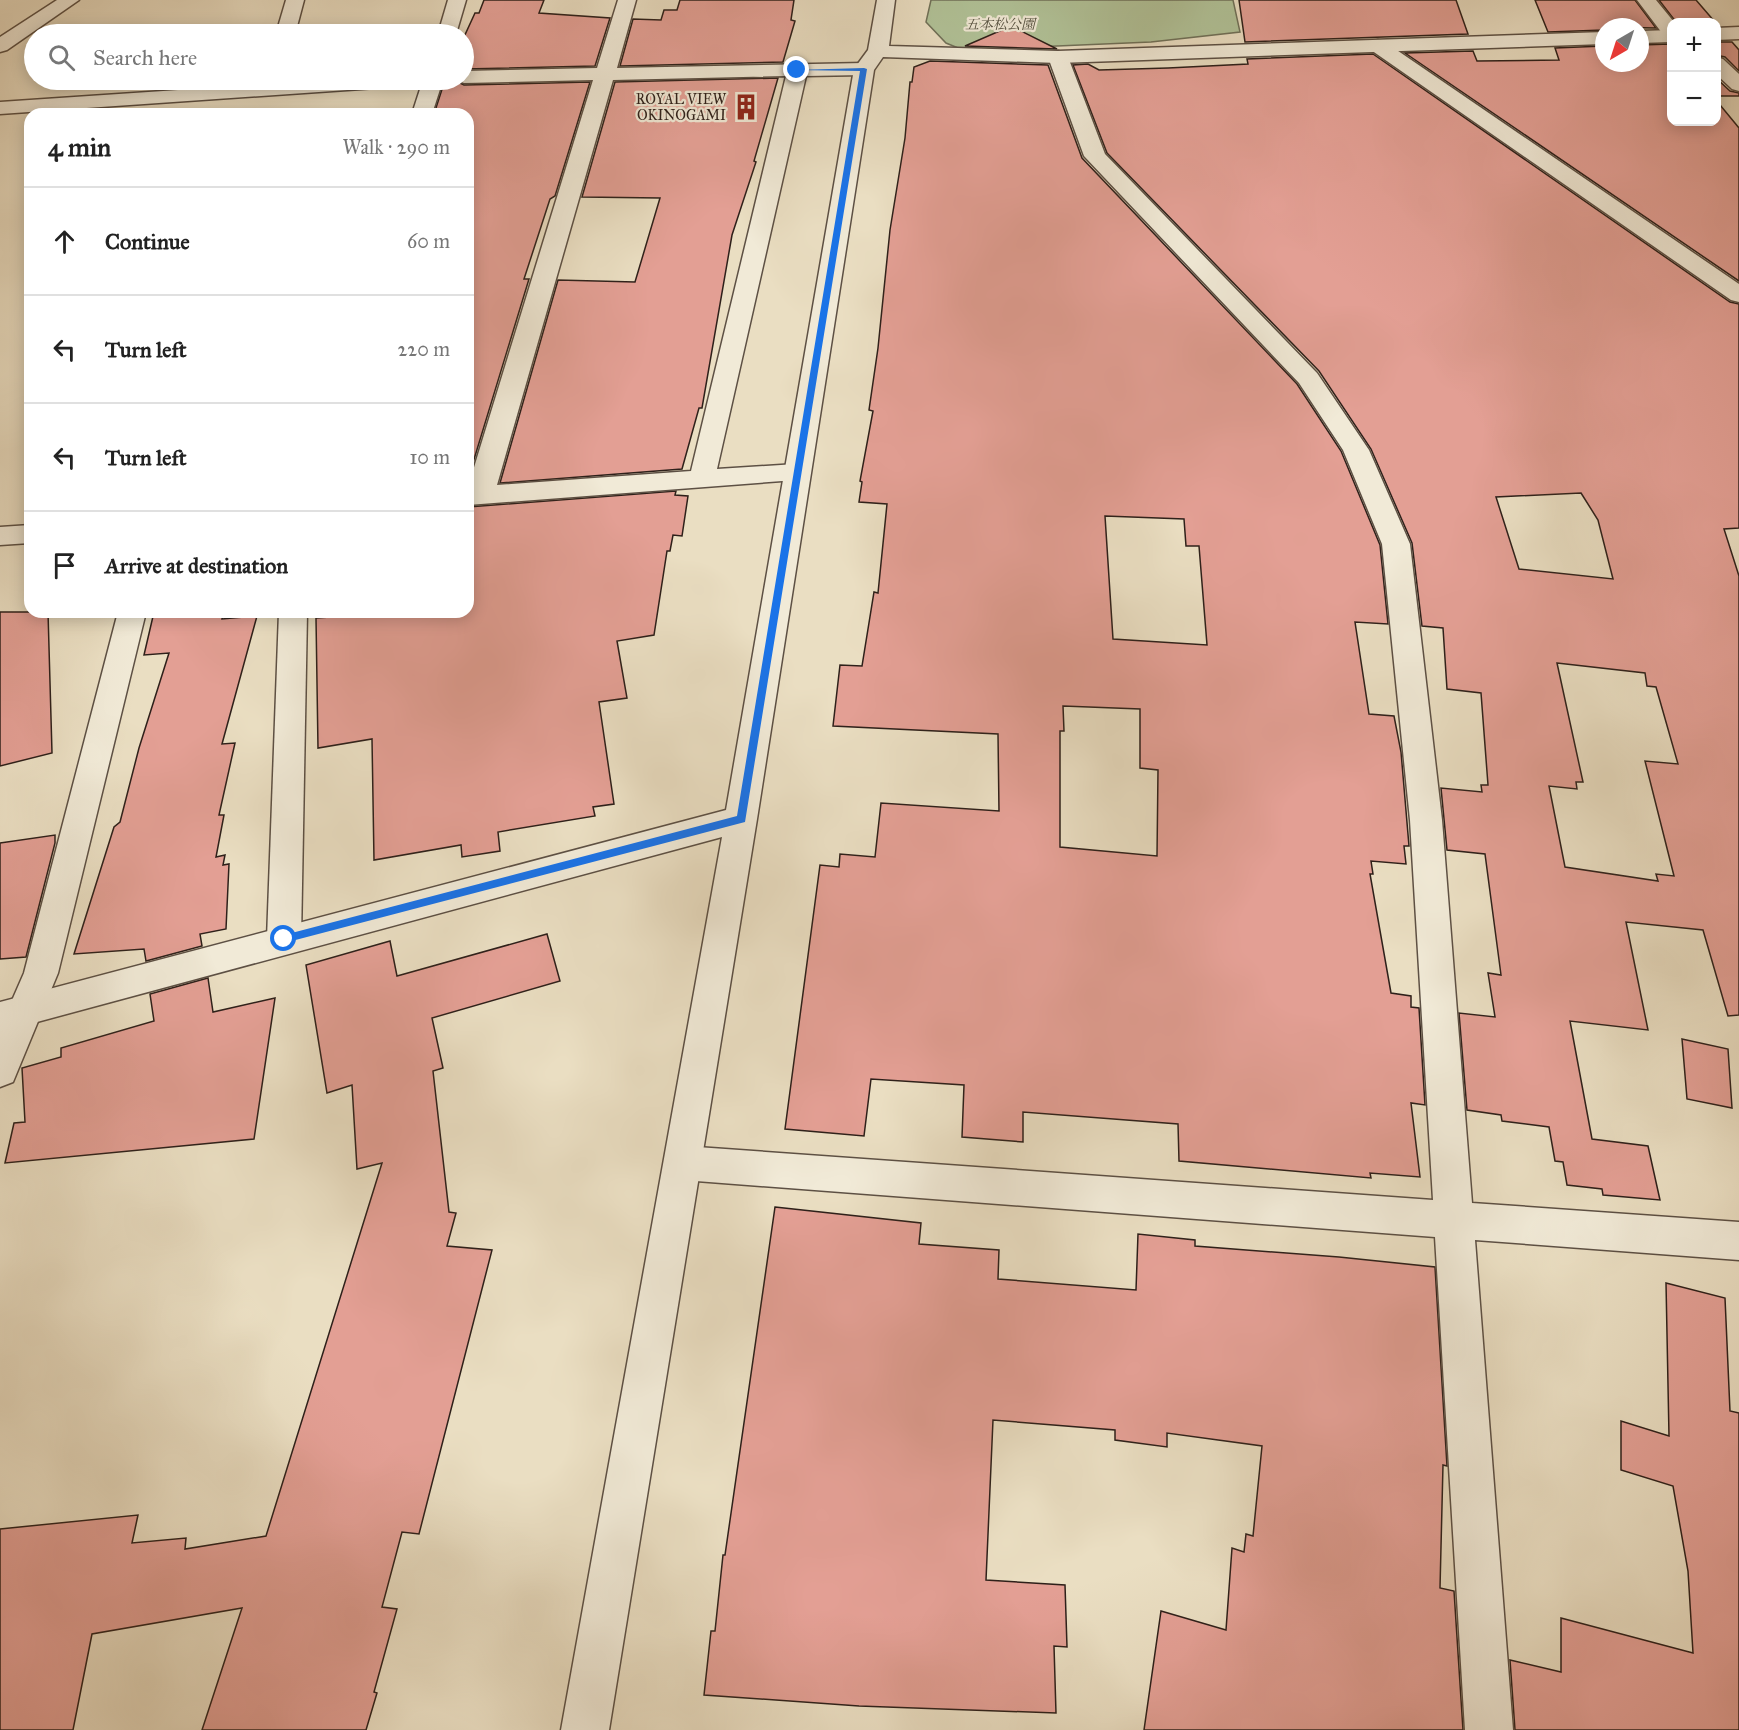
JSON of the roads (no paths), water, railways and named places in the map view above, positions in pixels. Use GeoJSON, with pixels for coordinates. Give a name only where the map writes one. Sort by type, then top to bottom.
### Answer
{"type":"FeatureCollection","features":[{"type":"Feature","properties":{"kind":"street"},"geometry":{"type":"LineString","coordinates":[[33,24],[70,0]]}},
{"type":"Feature","properties":{"kind":"street"},"geometry":{"type":"LineString","coordinates":[[289,24],[295,0]]}},
{"type":"Feature","properties":{"kind":"street"},"geometry":{"type":"LineString","coordinates":[[450,24],[457,0]]}},
{"type":"Feature","properties":{"kind":"street"},"geometry":{"type":"LineString","coordinates":[[627,0],[474,495],[796,472]]}},
{"type":"Feature","properties":{"kind":"street"},"geometry":{"type":"LineString","coordinates":[[585,1730],[741,819],[796,472],[871,60],[886,0]]}},
{"type":"Feature","properties":{"kind":"street"},"geometry":{"type":"LineString","coordinates":[[1646,0],[1667,29]]}},
{"type":"Feature","properties":{"kind":"street"},"geometry":{"type":"LineString","coordinates":[[0,46],[24,30]]}},
{"type":"Feature","properties":{"kind":"street"},"geometry":{"type":"LineString","coordinates":[[1721,34],[1739,33]]}},
{"type":"Feature","properties":{"kind":"street"},"geometry":{"type":"LineString","coordinates":[[1649,36],[1667,35]]}},
{"type":"Feature","properties":{"kind":"street"},"geometry":{"type":"LineString","coordinates":[[474,77],[797,70],[871,60],[1058,57],[1595,38]]}},
{"type":"Feature","properties":{"kind":"street"},"geometry":{"type":"LineString","coordinates":[[1378,46],[1739,295]]}},
{"type":"Feature","properties":{"kind":"street"},"geometry":{"type":"LineString","coordinates":[[1058,57],[1095,156],[1308,378],[1356,450],[1396,544],[1426,820],[1489,1730]]}},
{"type":"Feature","properties":{"kind":"street"},"geometry":{"type":"LineString","coordinates":[[1721,68],[1739,85]]}},
{"type":"Feature","properties":{"kind":"street"},"geometry":{"type":"LineString","coordinates":[[702,479],[797,70]]}},
{"type":"Feature","properties":{"kind":"street"},"geometry":{"type":"LineString","coordinates":[[424,108],[430,90]]}},
{"type":"Feature","properties":{"kind":"street"},"geometry":{"type":"LineString","coordinates":[[0,108],[272,91]]}},
{"type":"Feature","properties":{"kind":"street"},"geometry":{"type":"LineString","coordinates":[[0,536],[24,534]]}},
{"type":"Feature","properties":{"kind":"street"},"geometry":{"type":"LineString","coordinates":[[0,1071],[12,1013],[41,973],[130,618]]}},
{"type":"Feature","properties":{"kind":"street"},"geometry":{"type":"LineString","coordinates":[[284,939],[293,618]]}},
{"type":"Feature","properties":{"kind":"street"},"geometry":{"type":"LineString","coordinates":[[12,1013],[741,819]]}},
{"type":"Feature","properties":{"kind":"street"},"geometry":{"type":"LineString","coordinates":[[683,1163],[1739,1241]]}},
{"type":"Feature","properties":{"kind":"place","name":"ROYAL VIEW OKINOGAMI"},"geometry":{"type":"Point","coordinates":[746,107]}},
{"type":"Feature","properties":{"kind":"park label","name":"五本松公園"},"geometry":{"type":"Point","coordinates":[1000,24]}}]}
